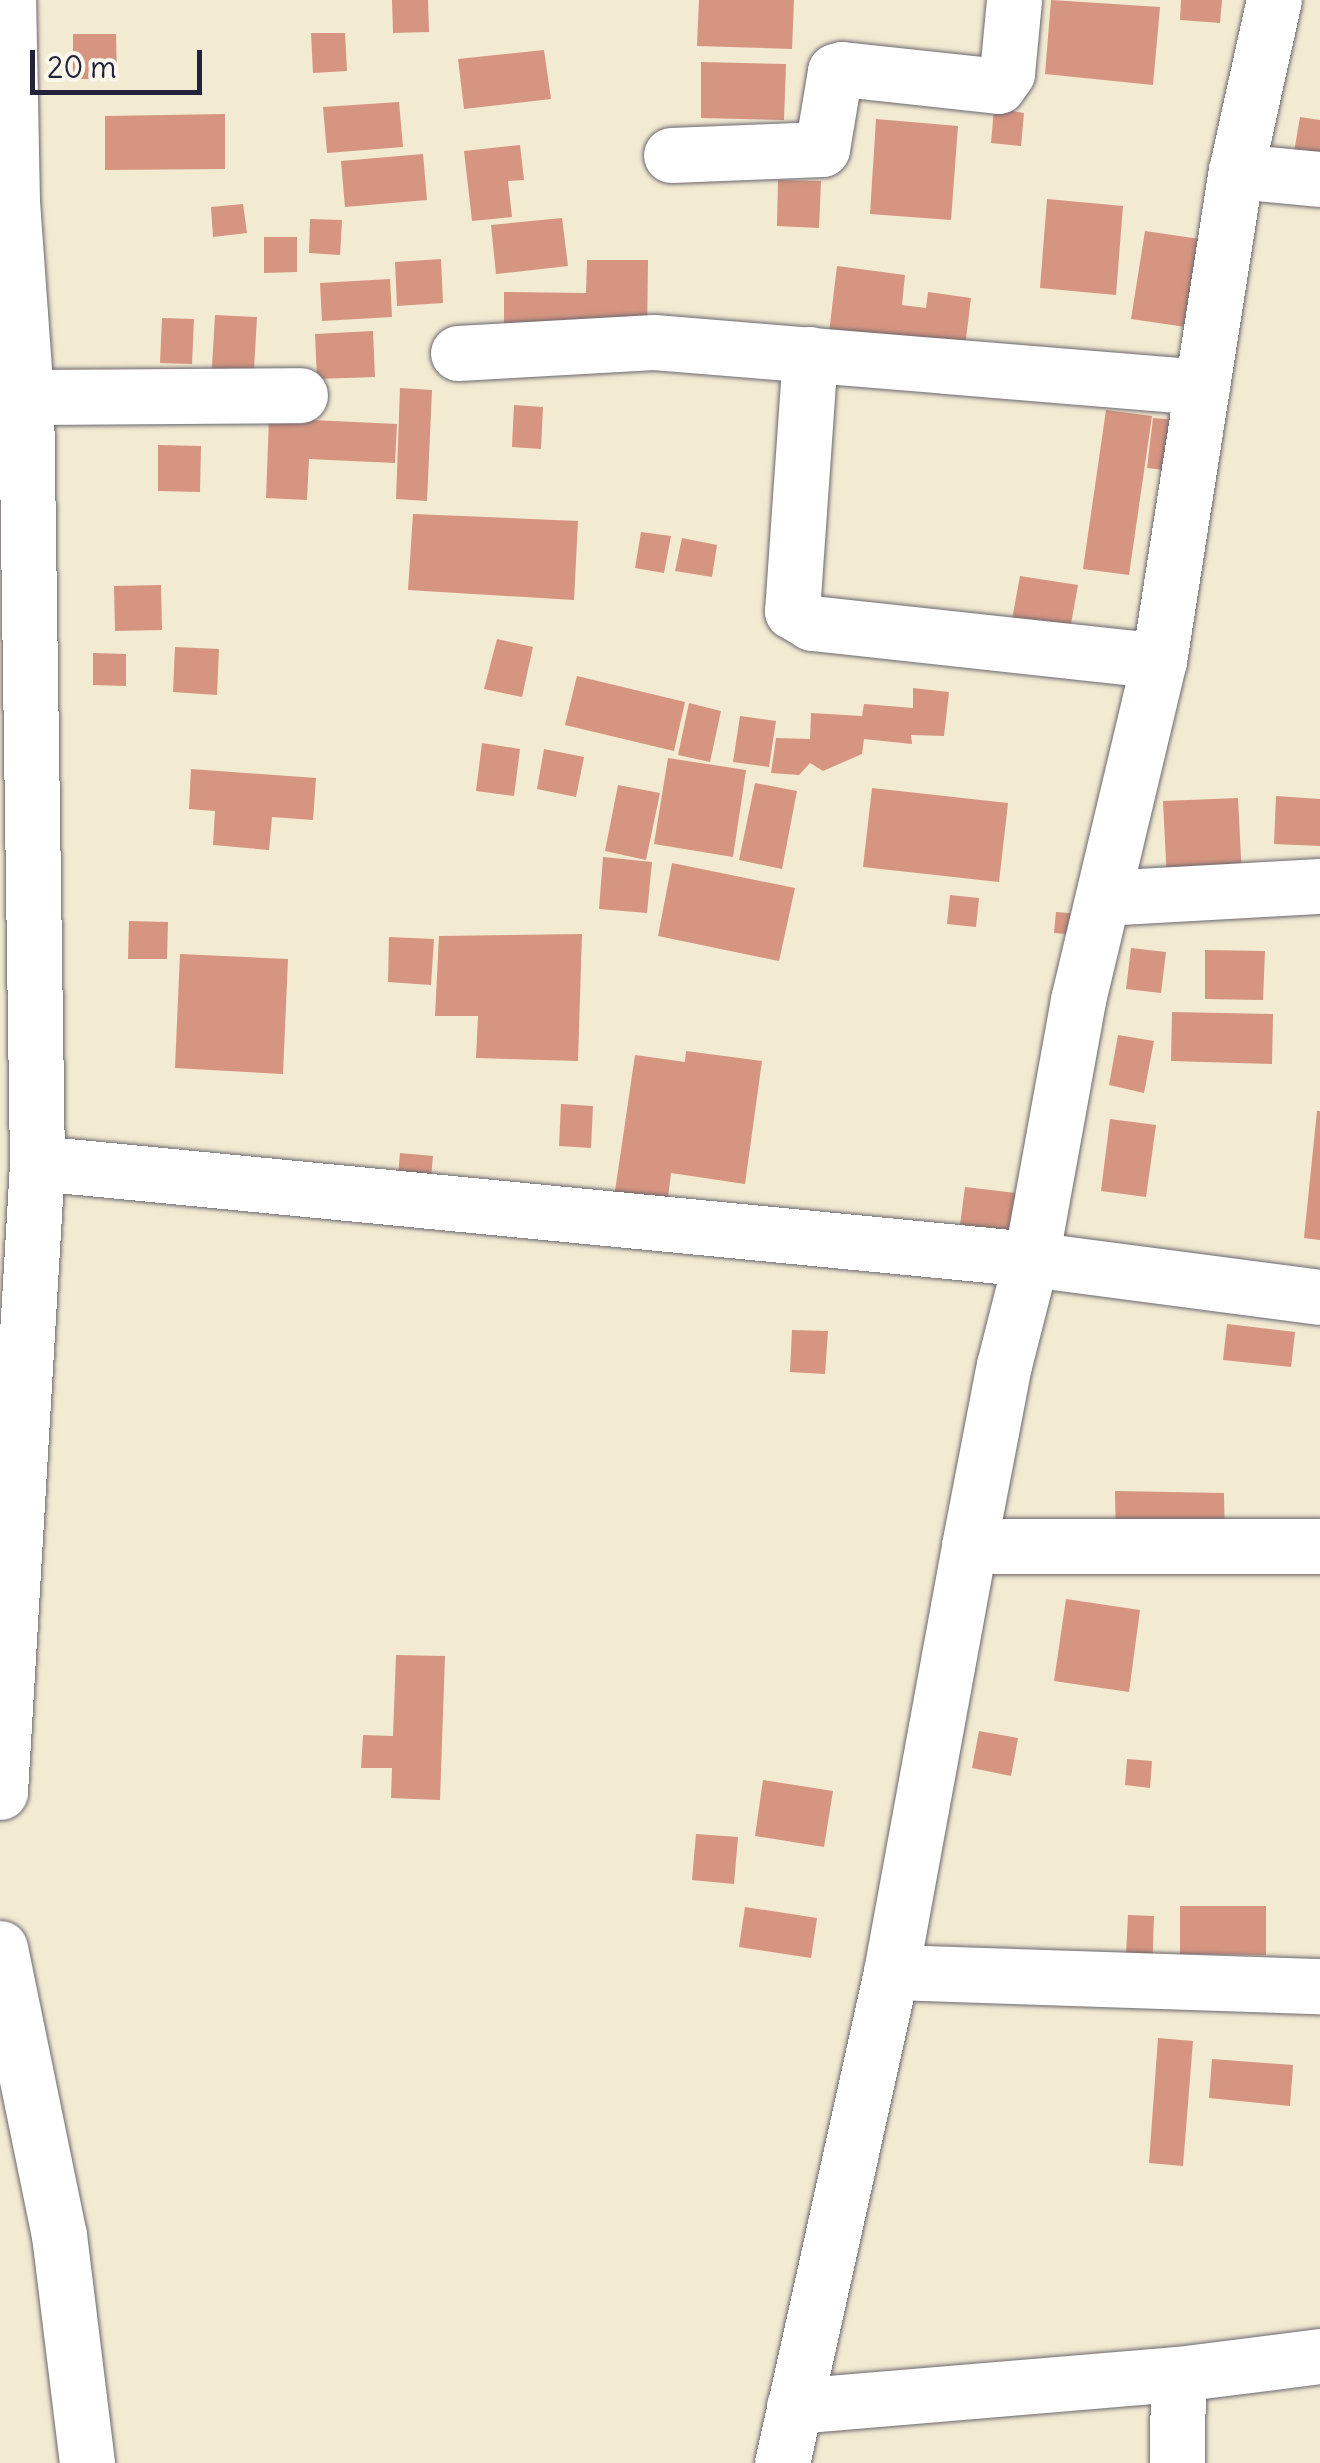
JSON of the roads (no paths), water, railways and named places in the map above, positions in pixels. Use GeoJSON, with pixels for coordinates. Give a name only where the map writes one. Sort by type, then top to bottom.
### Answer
{"type":"FeatureCollection","features":[{"type":"Feature","properties":{"kind":"street"},"geometry":{"type":"LineString","coordinates":[[0,1792],[37,1163],[26,398],[12,202],[8,0]]}},
{"type":"Feature","properties":{"kind":"street"},"geometry":{"type":"LineString","coordinates":[[671,155],[822,149],[835,71],[842,69],[998,86],[1007,73],[1014,0]]}},
{"type":"Feature","properties":{"kind":"street"},"geometry":{"type":"LineString","coordinates":[[782,2463],[891,1972],[969,1546],[1004,1365],[1031,1259],[1078,1000],[1159,661],[1236,171],[1274,0]]}},
{"type":"Feature","properties":{"kind":"street"},"geometry":{"type":"LineString","coordinates":[[1236,171],[1320,179]]}},
{"type":"Feature","properties":{"kind":"street"},"geometry":{"type":"LineString","coordinates":[[458,354],[654,342],[1202,387]]}},
{"type":"Feature","properties":{"kind":"street"},"geometry":{"type":"LineString","coordinates":[[810,354],[792,611],[812,623],[1159,661]]}},
{"type":"Feature","properties":{"kind":"street"},"geometry":{"type":"LineString","coordinates":[[26,398],[300,395]]}},
{"type":"Feature","properties":{"kind":"street"},"geometry":{"type":"LineString","coordinates":[[1103,898],[1320,886]]}},
{"type":"Feature","properties":{"kind":"street"},"geometry":{"type":"LineString","coordinates":[[37,1163],[1031,1259],[1320,1297]]}},
{"type":"Feature","properties":{"kind":"street"},"geometry":{"type":"LineString","coordinates":[[969,1546],[1320,1546]]}},
{"type":"Feature","properties":{"kind":"street"},"geometry":{"type":"LineString","coordinates":[[0,1948],[53,2196],[87,2463]]}},
{"type":"Feature","properties":{"kind":"street"},"geometry":{"type":"LineString","coordinates":[[891,1972],[1320,1986]]}},
{"type":"Feature","properties":{"kind":"street"},"geometry":{"type":"LineString","coordinates":[[794,2406],[1178,2374],[1320,2356]]}},
{"type":"Feature","properties":{"kind":"street"},"geometry":{"type":"LineString","coordinates":[[1177,2463],[1178,2374]]}}]}
